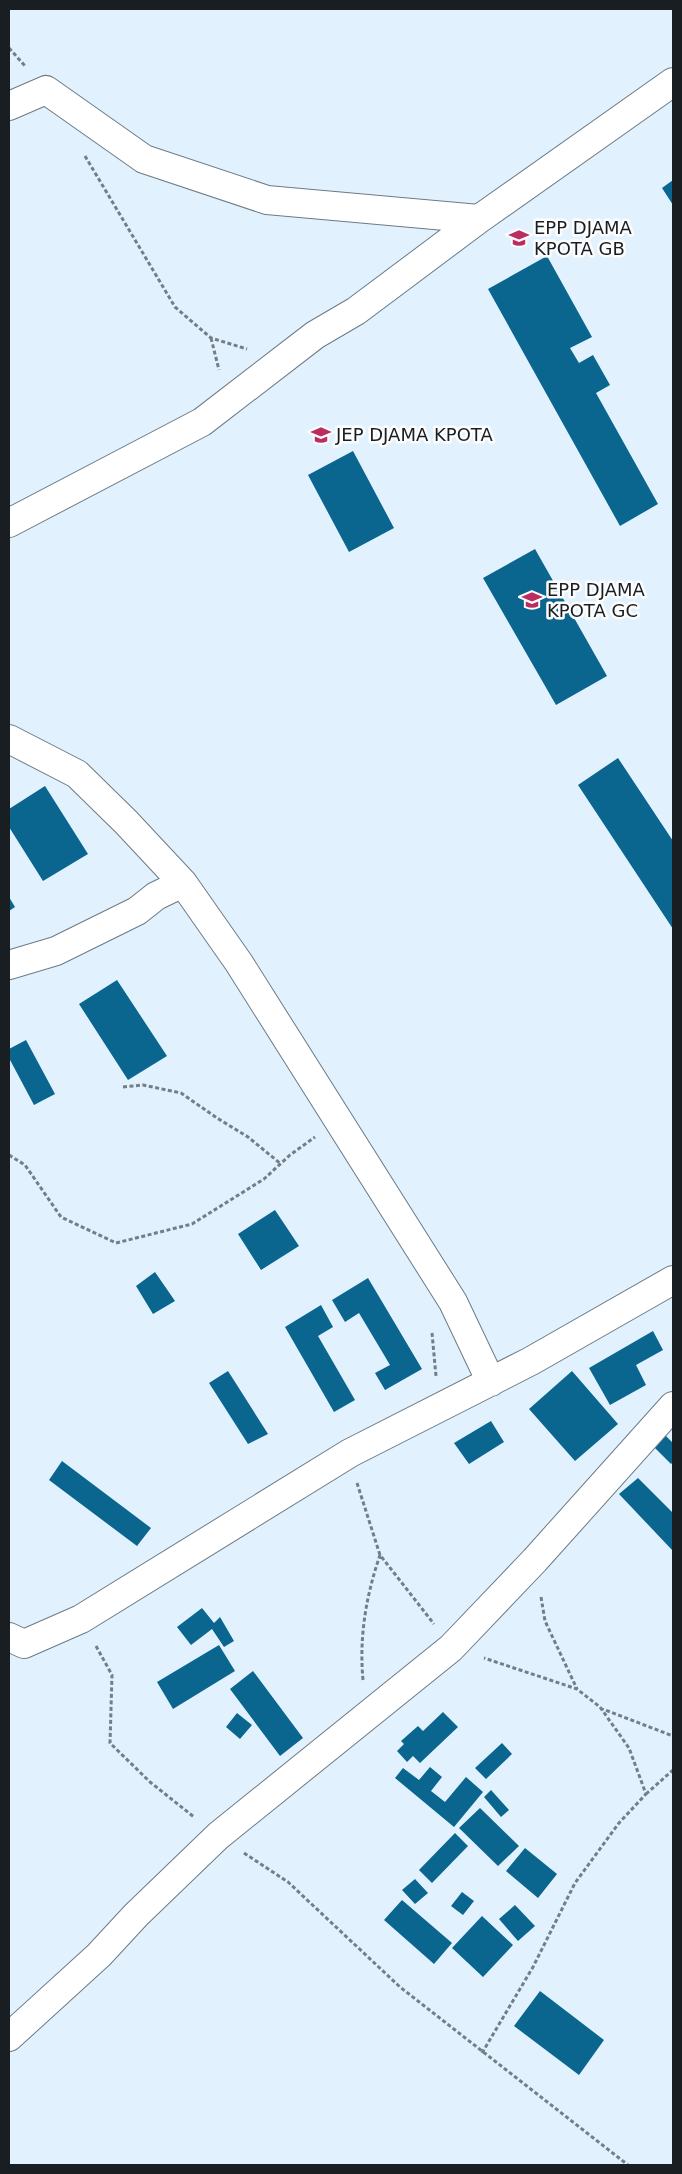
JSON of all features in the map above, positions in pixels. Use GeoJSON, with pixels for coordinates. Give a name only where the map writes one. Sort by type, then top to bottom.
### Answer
{"type":"FeatureCollection","features":[{"type":"Feature","properties":{"kind":"street"},"geometry":{"type":"LineString","coordinates":[[9,523],[202,422],[315,335],[356,311],[479,220],[673,82]]}},
{"type":"Feature","properties":{"kind":"street"},"geometry":{"type":"LineString","coordinates":[[9,106],[46,90],[144,159],[267,200],[479,220]]}},
{"type":"Feature","properties":{"kind":"street"},"geometry":{"type":"LineString","coordinates":[[9,739],[77,774],[183,883],[239,963],[453,1302],[491,1382]]}},
{"type":"Feature","properties":{"kind":"street"},"geometry":{"type":"LineString","coordinates":[[9,965],[56,951],[136,911],[156,896],[183,883]]}},
{"type":"Feature","properties":{"kind":"street"},"geometry":{"type":"LineString","coordinates":[[9,1637],[24,1644],[81,1619],[350,1453],[531,1361],[673,1280]]}},
{"type":"Feature","properties":{"kind":"street"},"geometry":{"type":"LineString","coordinates":[[9,2037],[99,1955],[136,1915],[218,1836],[451,1648],[535,1560],[673,1406]]}},
{"type":"Feature","properties":{"kind":"path"},"geometry":{"type":"LineString","coordinates":[[80,148],[175,307],[211,338],[248,349]]}},
{"type":"Feature","properties":{"kind":"path"},"geometry":{"type":"LineString","coordinates":[[123,1087],[143,1085],[181,1093],[248,1137],[281,1164]]}},
{"type":"Feature","properties":{"kind":"path"},"geometry":{"type":"LineString","coordinates":[[9,1156],[25,1165],[61,1217],[116,1243],[192,1224],[264,1179],[338,1121]]}},
{"type":"Feature","properties":{"kind":"path"},"geometry":{"type":"LineString","coordinates":[[350,1453],[360,1496],[380,1555],[451,1648],[577,1689],[600,1707],[673,1736]]}},
{"type":"Feature","properties":{"kind":"path"},"geometry":{"type":"LineString","coordinates":[[366,1716],[360,1652],[368,1589],[380,1555]]}},
{"type":"Feature","properties":{"kind":"path"},"geometry":{"type":"LineString","coordinates":[[535,1560],[545,1621],[577,1689]]}},
{"type":"Feature","properties":{"kind":"path"},"geometry":{"type":"LineString","coordinates":[[81,1619],[112,1675],[110,1743],[150,1782],[218,1836],[288,1882],[400,1987],[482,2053],[628,2165]]}},
{"type":"Feature","properties":{"kind":"path"},"geometry":{"type":"LineString","coordinates":[[600,1707],[629,1748],[646,1794]]}},
{"type":"Feature","properties":{"kind":"path"},"geometry":{"type":"LineString","coordinates":[[482,2053],[533,1967],[575,1883],[619,1822],[673,1770]]}},
{"type":"Feature","properties":{"kind":"building"},"geometry":{"type":"Polygon","coordinates":[[[673,180],[673,205],[662,188],[673,180]]]}},
{"type":"Feature","properties":{"kind":"building"},"geometry":{"type":"Polygon","coordinates":[[[547,256],[592,337],[570,348],[579,363],[593,355],[610,385],[596,393],[658,504],[620,526],[488,289],[547,256]]]}},
{"type":"Feature","properties":{"kind":"building"},"geometry":{"type":"Polygon","coordinates":[[[353,451],[394,528],[349,552],[308,475],[353,451]]]}},
{"type":"Feature","properties":{"kind":"building"},"geometry":{"type":"Polygon","coordinates":[[[535,549],[607,676],[556,705],[483,578],[535,549]]]}},
{"type":"Feature","properties":{"kind":"building"},"geometry":{"type":"Polygon","coordinates":[[[618,758],[673,841],[673,929],[578,785],[618,758]]]}},
{"type":"Feature","properties":{"kind":"building"},"geometry":{"type":"Polygon","coordinates":[[[45,786],[88,854],[43,881],[9,827],[9,809],[45,786]]]}},
{"type":"Feature","properties":{"kind":"building"},"geometry":{"type":"Polygon","coordinates":[[[9,897],[15,907],[9,911],[9,897]]]}},
{"type":"Feature","properties":{"kind":"building"},"geometry":{"type":"Polygon","coordinates":[[[117,980],[167,1056],[128,1080],[79,1004],[117,980]]]}},
{"type":"Feature","properties":{"kind":"building"},"geometry":{"type":"Polygon","coordinates":[[[26,1040],[55,1094],[34,1105],[9,1058],[9,1049],[26,1040]]]}},
{"type":"Feature","properties":{"kind":"building"},"geometry":{"type":"Polygon","coordinates":[[[275,1210],[299,1246],[261,1270],[238,1234],[275,1210]]]}},
{"type":"Feature","properties":{"kind":"building"},"geometry":{"type":"Polygon","coordinates":[[[155,1272],[175,1301],[153,1314],[136,1286],[155,1272]]]}},
{"type":"Feature","properties":{"kind":"building"},"geometry":{"type":"Polygon","coordinates":[[[368,1278],[422,1369],[385,1390],[375,1373],[390,1365],[359,1313],[345,1322],[332,1300],[368,1278]]]}},
{"type":"Feature","properties":{"kind":"building"},"geometry":{"type":"Polygon","coordinates":[[[321,1305],[333,1327],[318,1336],[355,1400],[334,1412],[285,1327],[321,1305]]]}},
{"type":"Feature","properties":{"kind":"building"},"geometry":{"type":"Polygon","coordinates":[[[653,1331],[663,1350],[636,1365],[646,1385],[610,1405],[589,1368],[653,1331]]]}},
{"type":"Feature","properties":{"kind":"building"},"geometry":{"type":"Polygon","coordinates":[[[228,1371],[268,1434],[248,1444],[209,1383],[228,1371]]]}},
{"type":"Feature","properties":{"kind":"building"},"geometry":{"type":"Polygon","coordinates":[[[572,1371],[618,1424],[575,1461],[529,1409],[572,1371]]]}},
{"type":"Feature","properties":{"kind":"building"},"geometry":{"type":"Polygon","coordinates":[[[491,1421],[504,1442],[469,1464],[454,1443],[491,1421]]]}},
{"type":"Feature","properties":{"kind":"building"},"geometry":{"type":"Polygon","coordinates":[[[664,1434],[673,1443],[673,1462],[671,1464],[653,1446],[664,1434]]]}},
{"type":"Feature","properties":{"kind":"building"},"geometry":{"type":"Polygon","coordinates":[[[62,1461],[151,1528],[137,1546],[49,1480],[62,1461]]]}},
{"type":"Feature","properties":{"kind":"building"},"geometry":{"type":"Polygon","coordinates":[[[638,1478],[673,1513],[673,1551],[619,1494],[638,1478]]]}},
{"type":"Feature","properties":{"kind":"building"},"geometry":{"type":"Polygon","coordinates":[[[202,1608],[214,1623],[220,1617],[234,1641],[224,1647],[212,1629],[191,1645],[177,1627],[202,1608]]]}},
{"type":"Feature","properties":{"kind":"building"},"geometry":{"type":"Polygon","coordinates":[[[219,1645],[235,1671],[173,1709],[157,1682],[219,1645]]]}},
{"type":"Feature","properties":{"kind":"building"},"geometry":{"type":"Polygon","coordinates":[[[253,1671],[303,1738],[280,1756],[230,1689],[253,1671]]]}},
{"type":"Feature","properties":{"kind":"building"},"geometry":{"type":"Polygon","coordinates":[[[443,1712],[458,1727],[420,1763],[413,1756],[407,1762],[397,1751],[404,1744],[401,1741],[418,1726],[423,1731],[443,1712]]]}},
{"type":"Feature","properties":{"kind":"building"},"geometry":{"type":"Polygon","coordinates":[[[237,1713],[252,1725],[240,1739],[226,1727],[237,1713]]]}},
{"type":"Feature","properties":{"kind":"building"},"geometry":{"type":"Polygon","coordinates":[[[502,1743],[512,1754],[486,1779],[475,1768],[502,1743]]]}},
{"type":"Feature","properties":{"kind":"building"},"geometry":{"type":"Polygon","coordinates":[[[430,1767],[442,1777],[431,1791],[445,1802],[466,1777],[483,1792],[454,1827],[395,1778],[403,1768],[419,1780],[430,1767]]]}},
{"type":"Feature","properties":{"kind":"building"},"geometry":{"type":"Polygon","coordinates":[[[491,1790],[509,1810],[501,1817],[484,1797],[491,1790]]]}},
{"type":"Feature","properties":{"kind":"building"},"geometry":{"type":"Polygon","coordinates":[[[480,1808],[519,1846],[498,1866],[459,1828],[480,1808]]]}},
{"type":"Feature","properties":{"kind":"building"},"geometry":{"type":"Polygon","coordinates":[[[455,1833],[468,1846],[432,1883],[419,1870],[455,1833]]]}},
{"type":"Feature","properties":{"kind":"building"},"geometry":{"type":"Polygon","coordinates":[[[525,1848],[557,1874],[538,1898],[506,1871],[525,1848]]]}},
{"type":"Feature","properties":{"kind":"building"},"geometry":{"type":"Polygon","coordinates":[[[415,1879],[428,1893],[415,1904],[402,1890],[415,1879]]]}},
{"type":"Feature","properties":{"kind":"building"},"geometry":{"type":"Polygon","coordinates":[[[462,1892],[474,1901],[463,1915],[451,1906],[462,1892]]]}},
{"type":"Feature","properties":{"kind":"building"},"geometry":{"type":"Polygon","coordinates":[[[402,1900],[452,1943],[434,1964],[384,1920],[402,1900]]]}},
{"type":"Feature","properties":{"kind":"building"},"geometry":{"type":"Polygon","coordinates":[[[515,1905],[535,1926],[518,1941],[499,1919],[515,1905]]]}},
{"type":"Feature","properties":{"kind":"building"},"geometry":{"type":"Polygon","coordinates":[[[482,1916],[513,1945],[483,1977],[452,1948],[482,1916]]]}},
{"type":"Feature","properties":{"kind":"building"},"geometry":{"type":"Polygon","coordinates":[[[540,1991],[604,2040],[579,2075],[514,2026],[540,1991]]]}},
{"type":"Feature","properties":{"kind":"place","name":"EPP DJAMA KPOTA GB"},"geometry":{"type":"Point","coordinates":[519,238]}},
{"type":"Feature","properties":{"kind":"place","name":"JEP DJAMA KPOTA"},"geometry":{"type":"Point","coordinates":[321,435]}},
{"type":"Feature","properties":{"kind":"place","name":"EPP DJAMA KPOTA GC"},"geometry":{"type":"Point","coordinates":[532,600]}}]}
